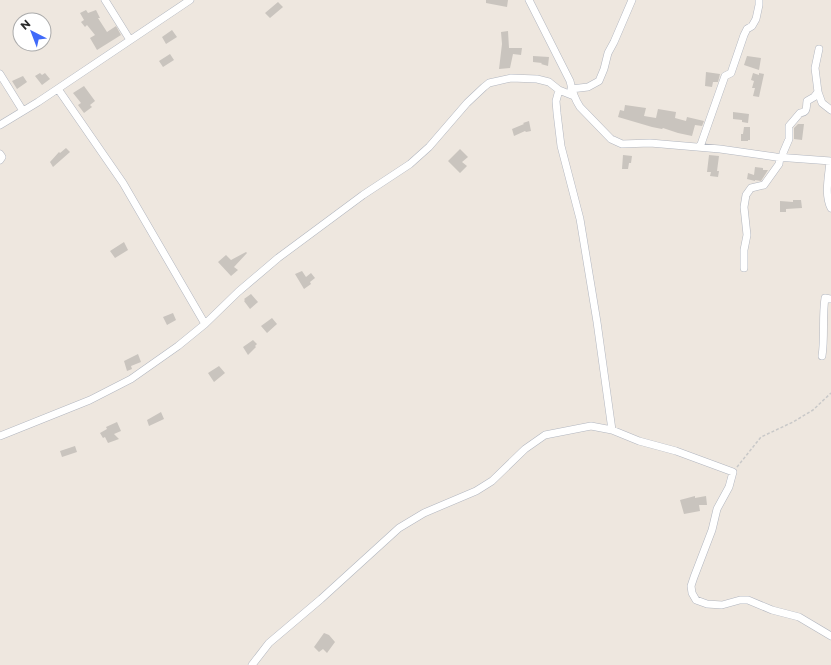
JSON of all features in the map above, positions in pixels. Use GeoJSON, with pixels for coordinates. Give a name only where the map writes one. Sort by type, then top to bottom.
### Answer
{"type":"FeatureCollection","features":[{"type":"Feature","properties":{"kind":"street"},"geometry":{"type":"LineString","coordinates":[[104,0],[130,40]]}},
{"type":"Feature","properties":{"kind":"street"},"geometry":{"type":"LineString","coordinates":[[0,125],[58,89],[190,0]]}},
{"type":"Feature","properties":{"kind":"street"},"geometry":{"type":"LineString","coordinates":[[529,0],[570,81],[572,93],[580,107],[611,139],[622,144],[650,143],[700,147],[782,157],[831,161],[828,188],[829,204],[831,208]]}},
{"type":"Feature","properties":{"kind":"street"},"geometry":{"type":"LineString","coordinates":[[0,436],[90,400],[131,379],[178,346],[205,324],[238,292],[278,258],[363,195],[410,164],[429,147],[467,102],[489,84],[511,78],[537,79],[549,82],[559,90],[572,93],[588,87],[598,81],[604,69],[608,53],[632,0]]}},
{"type":"Feature","properties":{"kind":"street"},"geometry":{"type":"LineString","coordinates":[[700,147],[725,76],[731,73],[736,56],[743,42],[744,35],[756,19],[759,0]]}},
{"type":"Feature","properties":{"kind":"street"},"geometry":{"type":"LineString","coordinates":[[819,49],[815,68],[818,92],[822,103],[831,110]]}},
{"type":"Feature","properties":{"kind":"street"},"geometry":{"type":"LineString","coordinates":[[0,74],[23,111]]}},
{"type":"Feature","properties":{"kind":"street"},"geometry":{"type":"LineString","coordinates":[[58,89],[123,183],[205,324]]}},
{"type":"Feature","properties":{"kind":"street"},"geometry":{"type":"LineString","coordinates":[[559,90],[556,101],[561,146],[580,219],[598,329],[612,430]]}},
{"type":"Feature","properties":{"kind":"street"},"geometry":{"type":"LineString","coordinates":[[744,268],[744,250],[747,235],[744,214],[746,195],[751,188],[764,185],[782,157],[789,139],[789,126],[800,113],[806,110],[807,101],[814,97],[818,92]]}},
{"type":"Feature","properties":{"kind":"street"},"geometry":{"type":"LineString","coordinates":[[0,154],[2,157],[0,160]]}},
{"type":"Feature","properties":{"kind":"street"},"geometry":{"type":"LineString","coordinates":[[822,356],[824,323],[823,308],[825,298],[831,300]]}},
{"type":"Feature","properties":{"kind":"street"},"geometry":{"type":"LineString","coordinates":[[252,665],[269,644],[399,528],[424,513],[476,491],[492,480],[525,449],[546,435],[591,426],[612,430],[639,441],[676,451],[733,472],[729,487],[717,509],[712,530],[691,586],[692,593],[696,600],[706,604],[722,605],[740,600],[748,600],[772,610],[799,617],[831,636]]}},
{"type":"Feature","properties":{"kind":"path"},"geometry":{"type":"LineString","coordinates":[[733,472],[761,437],[793,422],[813,410],[831,393]]}},
{"type":"Feature","properties":{"kind":"building"},"geometry":{"type":"Polygon","coordinates":[[[486,0],[508,0],[507,7],[486,3],[486,0]]]}},
{"type":"Feature","properties":{"kind":"building"},"geometry":{"type":"Polygon","coordinates":[[[278,2],[283,7],[270,18],[265,13],[278,2]]]}},
{"type":"Feature","properties":{"kind":"building"},"geometry":{"type":"Polygon","coordinates":[[[86,10],[88,13],[96,10],[100,18],[98,18],[107,32],[116,26],[121,35],[97,50],[90,38],[95,35],[87,25],[85,27],[81,22],[84,20],[80,13],[86,10]]]}},
{"type":"Feature","properties":{"kind":"building"},"geometry":{"type":"Polygon","coordinates":[[[172,30],[177,37],[166,44],[162,37],[172,30]]]}},
{"type":"Feature","properties":{"kind":"building"},"geometry":{"type":"Polygon","coordinates":[[[508,31],[509,48],[522,48],[521,55],[513,54],[510,68],[499,69],[502,44],[501,32],[508,31]]]}},
{"type":"Feature","properties":{"kind":"building"},"geometry":{"type":"Polygon","coordinates":[[[170,54],[174,60],[163,67],[159,61],[170,54]]]}},
{"type":"Feature","properties":{"kind":"building"},"geometry":{"type":"Polygon","coordinates":[[[533,56],[549,57],[548,66],[541,64],[542,63],[533,62],[533,56]]]}},
{"type":"Feature","properties":{"kind":"building"},"geometry":{"type":"Polygon","coordinates":[[[747,56],[761,58],[759,70],[744,65],[747,56]]]}},
{"type":"Feature","properties":{"kind":"building"},"geometry":{"type":"Polygon","coordinates":[[[706,72],[720,74],[718,82],[713,82],[712,87],[705,86],[706,72]]]}},
{"type":"Feature","properties":{"kind":"building"},"geometry":{"type":"Polygon","coordinates":[[[40,73],[42,75],[45,73],[50,79],[42,85],[35,76],[40,73]]]}},
{"type":"Feature","properties":{"kind":"building"},"geometry":{"type":"Polygon","coordinates":[[[753,73],[759,75],[759,73],[764,74],[759,97],[753,96],[755,88],[752,88],[754,81],[751,80],[753,73]]]}},
{"type":"Feature","properties":{"kind":"building"},"geometry":{"type":"Polygon","coordinates":[[[23,76],[27,82],[17,89],[12,81],[23,76]]]}},
{"type":"Feature","properties":{"kind":"building"},"geometry":{"type":"Polygon","coordinates":[[[84,86],[95,101],[90,105],[92,107],[84,113],[78,105],[81,103],[73,93],[84,86]]]}},
{"type":"Feature","properties":{"kind":"building"},"geometry":{"type":"Polygon","coordinates":[[[625,105],[646,108],[644,116],[656,118],[658,109],[676,112],[675,118],[686,121],[687,117],[704,121],[702,126],[695,125],[692,136],[663,128],[652,127],[618,117],[620,110],[624,111],[625,105]]]}},
{"type":"Feature","properties":{"kind":"building"},"geometry":{"type":"Polygon","coordinates":[[[733,112],[749,114],[748,123],[742,122],[742,120],[733,119],[733,112]]]}},
{"type":"Feature","properties":{"kind":"building"},"geometry":{"type":"Polygon","coordinates":[[[529,121],[531,131],[525,131],[514,136],[512,129],[529,121]]]}},
{"type":"Feature","properties":{"kind":"building"},"geometry":{"type":"Polygon","coordinates":[[[798,124],[804,124],[802,140],[794,139],[794,128],[798,124]]]}},
{"type":"Feature","properties":{"kind":"building"},"geometry":{"type":"Polygon","coordinates":[[[744,127],[750,127],[750,140],[748,141],[741,141],[741,134],[743,134],[744,127]]]}},
{"type":"Feature","properties":{"kind":"building"},"geometry":{"type":"Polygon","coordinates":[[[66,148],[70,152],[53,167],[50,162],[59,152],[60,153],[66,148]]]}},
{"type":"Feature","properties":{"kind":"building"},"geometry":{"type":"Polygon","coordinates":[[[460,149],[468,157],[462,162],[467,166],[460,173],[448,161],[460,149]]]}},
{"type":"Feature","properties":{"kind":"building"},"geometry":{"type":"Polygon","coordinates":[[[623,155],[632,156],[628,169],[622,169],[623,155]]]}},
{"type":"Feature","properties":{"kind":"building"},"geometry":{"type":"Polygon","coordinates":[[[709,155],[719,156],[717,171],[719,171],[718,177],[710,176],[711,172],[707,172],[709,155]]]}},
{"type":"Feature","properties":{"kind":"building"},"geometry":{"type":"Polygon","coordinates":[[[755,167],[768,170],[761,181],[747,179],[748,173],[754,175],[755,167]]]}},
{"type":"Feature","properties":{"kind":"building"},"geometry":{"type":"Polygon","coordinates":[[[793,200],[801,200],[802,208],[786,209],[786,212],[780,212],[780,201],[793,202],[793,200]]]}},
{"type":"Feature","properties":{"kind":"building"},"geometry":{"type":"Polygon","coordinates":[[[124,242],[128,250],[115,258],[110,251],[124,242]]]}},
{"type":"Feature","properties":{"kind":"building"},"geometry":{"type":"Polygon","coordinates":[[[246,252],[247,253],[234,267],[238,270],[231,276],[218,262],[226,255],[231,260],[246,252]]]}},
{"type":"Feature","properties":{"kind":"building"},"geometry":{"type":"Polygon","coordinates":[[[302,271],[306,277],[311,273],[315,278],[310,282],[311,284],[304,289],[295,274],[302,271]]]}},
{"type":"Feature","properties":{"kind":"building"},"geometry":{"type":"Polygon","coordinates":[[[251,294],[258,302],[250,309],[244,299],[251,294]]]}},
{"type":"Feature","properties":{"kind":"building"},"geometry":{"type":"Polygon","coordinates":[[[173,313],[176,320],[167,325],[163,317],[173,313]]]}},
{"type":"Feature","properties":{"kind":"building"},"geometry":{"type":"Polygon","coordinates":[[[272,318],[277,324],[267,333],[261,326],[272,318]]]}},
{"type":"Feature","properties":{"kind":"building"},"geometry":{"type":"Polygon","coordinates":[[[253,340],[257,344],[255,346],[256,347],[248,355],[243,347],[253,340]]]}},
{"type":"Feature","properties":{"kind":"building"},"geometry":{"type":"Polygon","coordinates":[[[138,354],[141,362],[131,366],[132,369],[127,371],[124,361],[138,354]]]}},
{"type":"Feature","properties":{"kind":"building"},"geometry":{"type":"Polygon","coordinates":[[[219,366],[225,373],[214,382],[208,373],[219,366]]]}},
{"type":"Feature","properties":{"kind":"building"},"geometry":{"type":"Polygon","coordinates":[[[161,412],[164,419],[149,426],[147,420],[161,412]]]}},
{"type":"Feature","properties":{"kind":"building"},"geometry":{"type":"Polygon","coordinates":[[[117,422],[121,431],[114,434],[119,439],[108,443],[105,437],[103,438],[100,433],[107,429],[106,427],[117,422]]]}},
{"type":"Feature","properties":{"kind":"building"},"geometry":{"type":"Polygon","coordinates":[[[75,446],[77,452],[62,457],[60,451],[75,446]]]}},
{"type":"Feature","properties":{"kind":"building"},"geometry":{"type":"Polygon","coordinates":[[[695,496],[695,498],[706,496],[707,505],[699,505],[700,511],[684,514],[680,500],[695,496]]]}},
{"type":"Feature","properties":{"kind":"building"},"geometry":{"type":"Polygon","coordinates":[[[324,633],[329,635],[335,642],[327,653],[323,649],[319,652],[314,647],[324,633]]]}}]}
